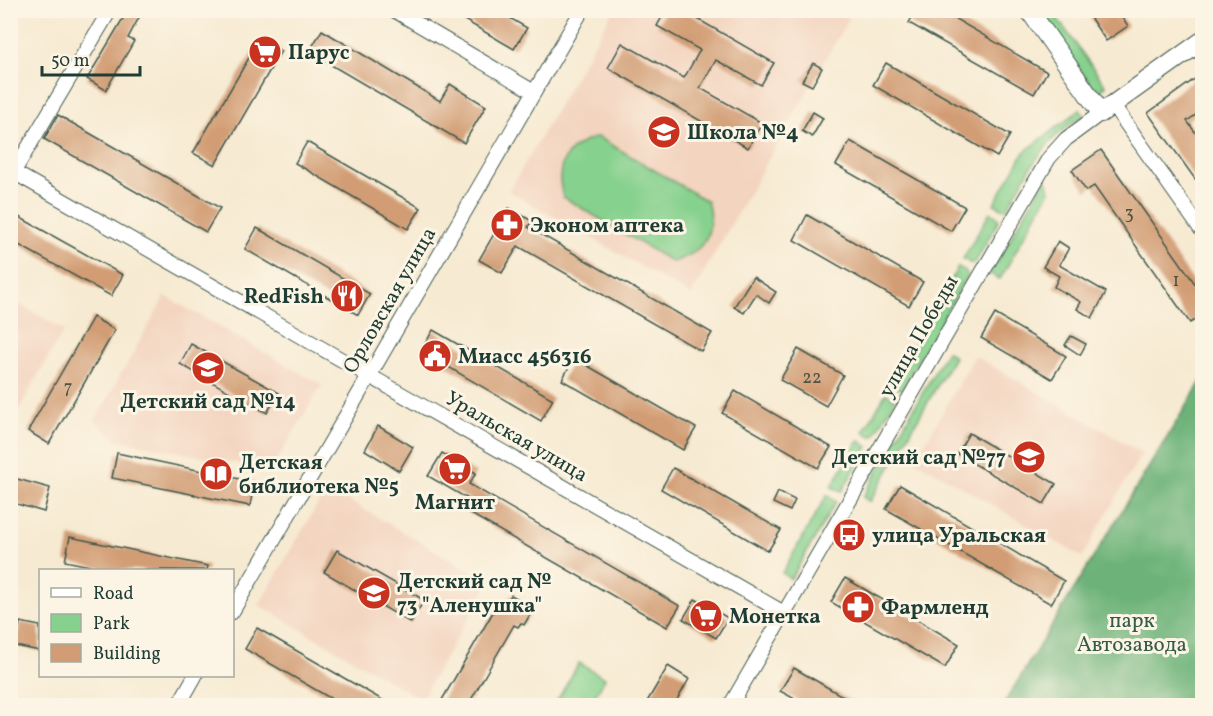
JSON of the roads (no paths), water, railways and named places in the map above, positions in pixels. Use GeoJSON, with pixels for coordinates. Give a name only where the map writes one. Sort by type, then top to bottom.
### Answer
{"type":"FeatureCollection","features":[{"type":"Feature","properties":{"kind":"main road"},"geometry":{"type":"LineString","coordinates":[[1029,10],[1107,109]]}},
{"type":"Feature","properties":{"kind":"main road","name":"улица Победы"},"geometry":{"type":"LineString","coordinates":[[1107,109],[1203,41]]}},
{"type":"Feature","properties":{"kind":"street"},"geometry":{"type":"LineString","coordinates":[[12,173],[110,10]]}},
{"type":"Feature","properties":{"kind":"street"},"geometry":{"type":"LineString","coordinates":[[394,10],[534,92]]}},
{"type":"Feature","properties":{"kind":"street","name":"Орловская улица"},"geometry":{"type":"LineString","coordinates":[[234,609],[582,10]]}},
{"type":"Feature","properties":{"kind":"street"},"geometry":{"type":"LineString","coordinates":[[1107,109],[1199,226]]}},
{"type":"Feature","properties":{"kind":"street","name":"улица Победы"},"geometry":{"type":"LineString","coordinates":[[730,705],[1049,158],[1065,139],[1107,109]]}},
{"type":"Feature","properties":{"kind":"street","name":"Уральская улица"},"geometry":{"type":"LineString","coordinates":[[12,173],[784,613]]}},
{"type":"Feature","properties":{"kind":"street"},"geometry":{"type":"LineString","coordinates":[[178,705],[194,677]]}},
{"type":"Feature","properties":{"kind":"place","name":"Парус"},"geometry":{"type":"Point","coordinates":[265,52]}},
{"type":"Feature","properties":{"kind":"place","name":"Школа №4"},"geometry":{"type":"Point","coordinates":[664,132]}},
{"type":"Feature","properties":{"kind":"place","name":"Эконом аптека"},"geometry":{"type":"Point","coordinates":[507,225]}},
{"type":"Feature","properties":{"kind":"place","name":"RedFish"},"geometry":{"type":"Point","coordinates":[347,296]}},
{"type":"Feature","properties":{"kind":"place","name":"Миасс 456316"},"geometry":{"type":"Point","coordinates":[435,356]}},
{"type":"Feature","properties":{"kind":"place","name":"Детский сад №14"},"geometry":{"type":"Point","coordinates":[208,368]}},
{"type":"Feature","properties":{"kind":"place","name":"Детский сад №77"},"geometry":{"type":"Point","coordinates":[1029,457]}},
{"type":"Feature","properties":{"kind":"place","name":"Магнит"},"geometry":{"type":"Point","coordinates":[455,469]}},
{"type":"Feature","properties":{"kind":"place","name":"Детская библиотека №5"},"geometry":{"type":"Point","coordinates":[216,474]}},
{"type":"Feature","properties":{"kind":"place","name":"улица Уральская"},"geometry":{"type":"Point","coordinates":[849,535]}},
{"type":"Feature","properties":{"kind":"place","name":"Детский сад № 73 \"Аленушка\""},"geometry":{"type":"Point","coordinates":[374,593]}},
{"type":"Feature","properties":{"kind":"place","name":"Фармленд"},"geometry":{"type":"Point","coordinates":[858,607]}},
{"type":"Feature","properties":{"kind":"place","name":"Монетка"},"geometry":{"type":"Point","coordinates":[706,616]}},
{"type":"Feature","properties":{"kind":"park label","name":"парк Автозавода"},"geometry":{"type":"Point","coordinates":[1132,632]}}]}
